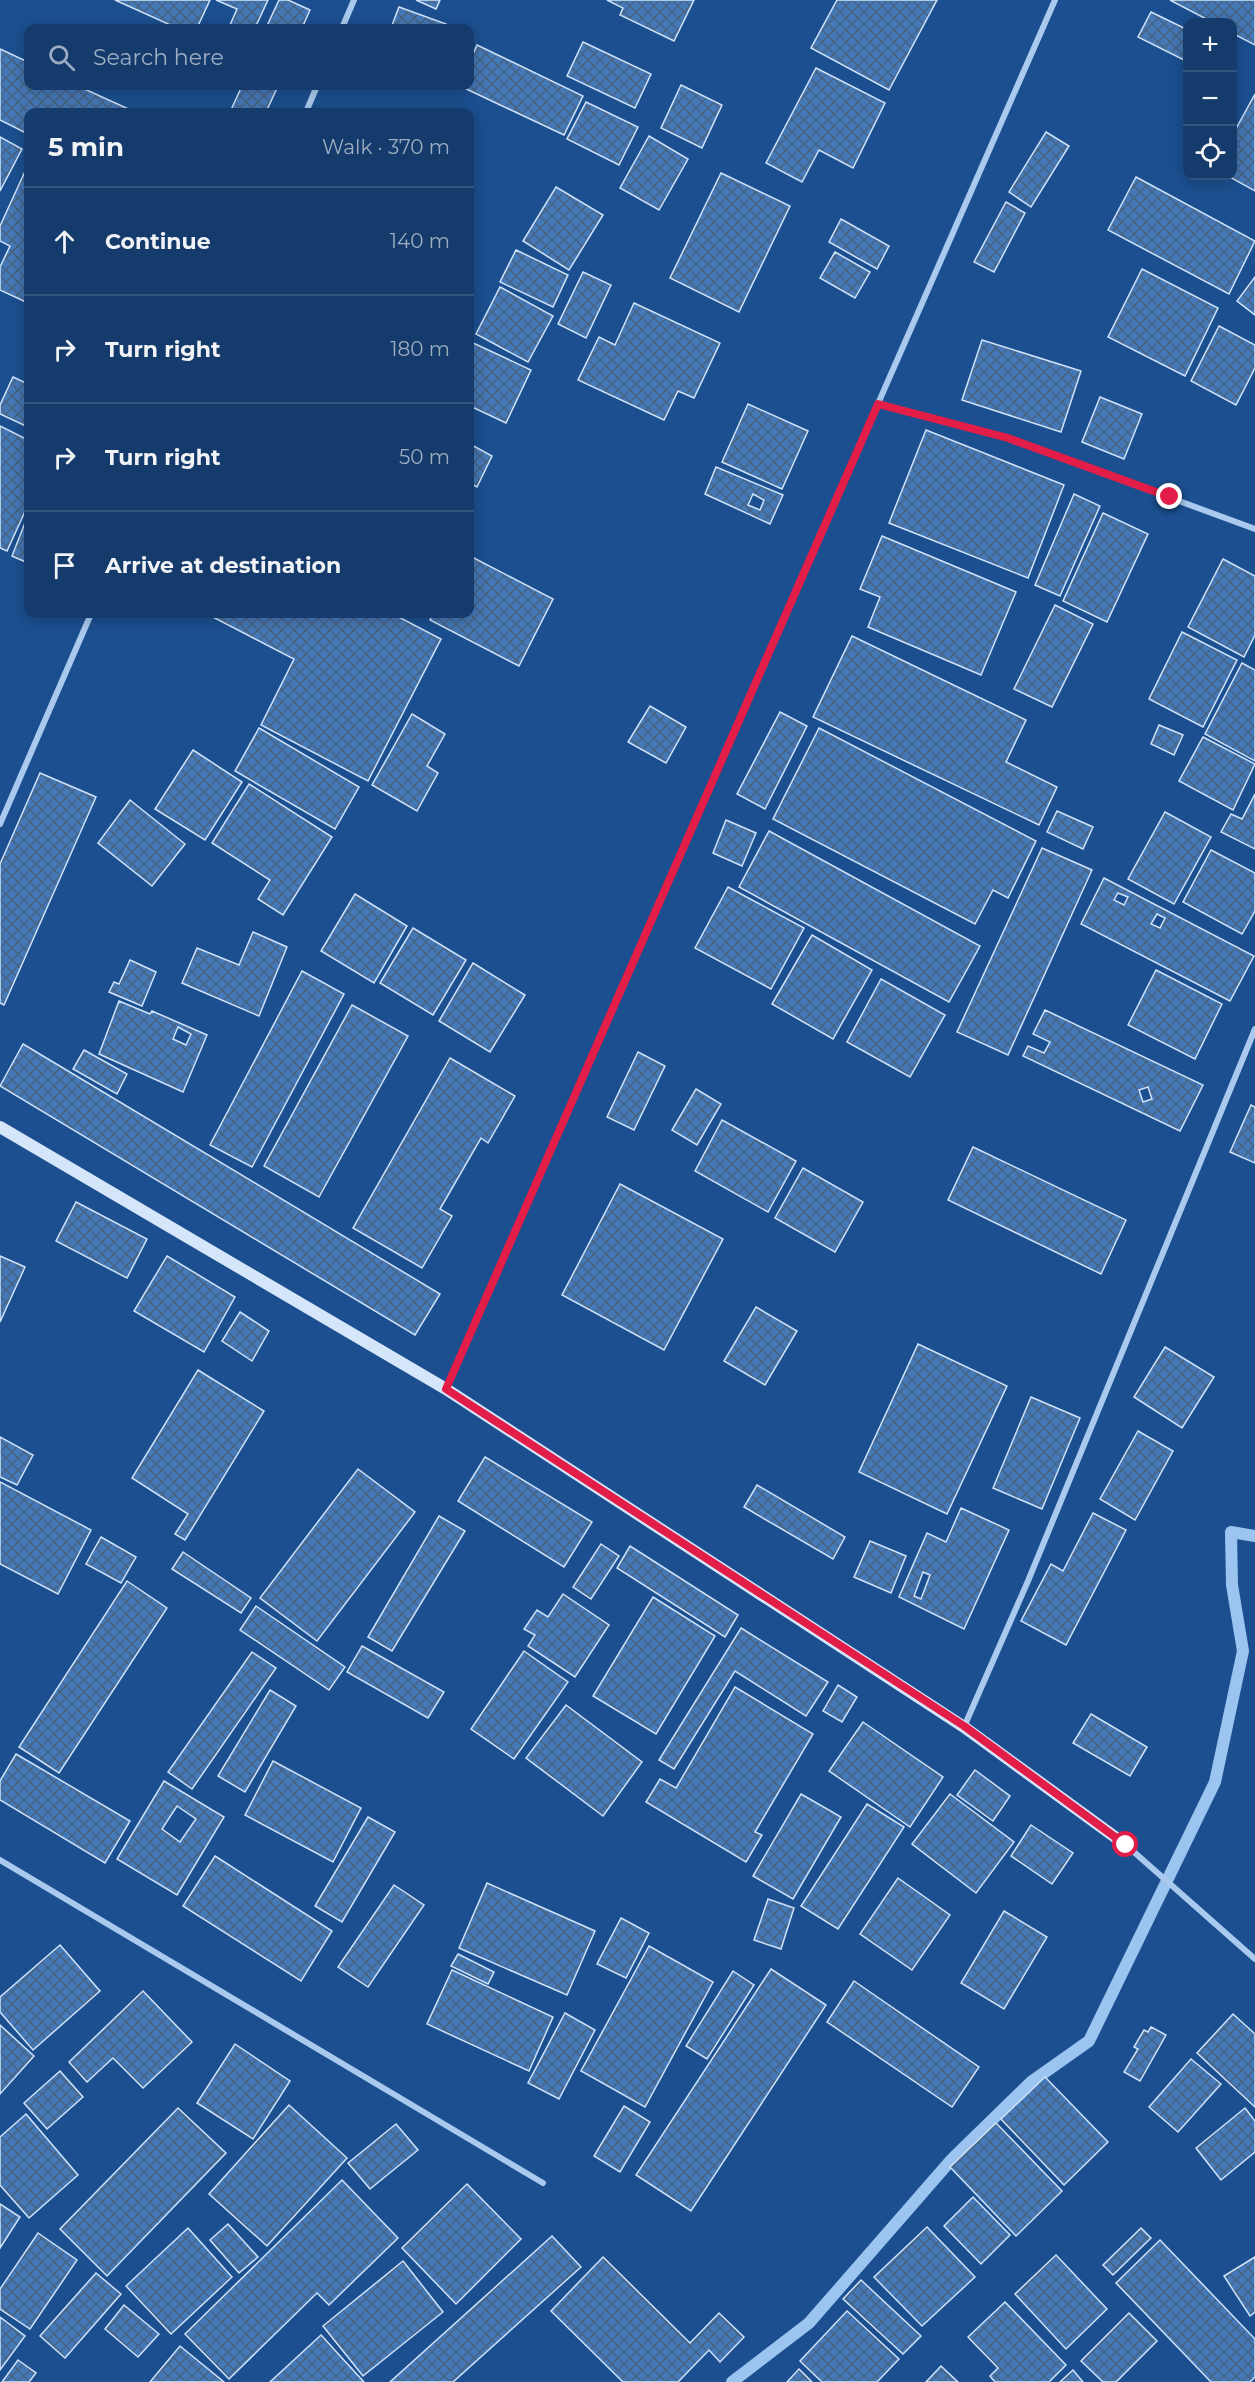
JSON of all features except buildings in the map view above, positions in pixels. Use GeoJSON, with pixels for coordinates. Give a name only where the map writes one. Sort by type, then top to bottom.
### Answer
{"type":"FeatureCollection","features":[{"type":"Feature","properties":{"kind":"main road"},"geometry":{"type":"LineString","coordinates":[[0,1127],[446,1389],[964,1726],[1126,1845]]}},
{"type":"Feature","properties":{"kind":"street"},"geometry":{"type":"LineString","coordinates":[[344,24],[354,0]]}},
{"type":"Feature","properties":{"kind":"street"},"geometry":{"type":"LineString","coordinates":[[446,1389],[1055,0]]}},
{"type":"Feature","properties":{"kind":"street"},"geometry":{"type":"LineString","coordinates":[[308,108],[315,90]]}},
{"type":"Feature","properties":{"kind":"street"},"geometry":{"type":"LineString","coordinates":[[878,404],[1008,438],[1255,529]]}},
{"type":"Feature","properties":{"kind":"street"},"geometry":{"type":"LineString","coordinates":[[0,824],[89,618]]}},
{"type":"Feature","properties":{"kind":"street"},"geometry":{"type":"LineString","coordinates":[[964,1726],[1028,1581],[1255,1029]]}},
{"type":"Feature","properties":{"kind":"street"},"geometry":{"type":"LineString","coordinates":[[1126,1845],[1225,1930],[1255,1959]]}},
{"type":"Feature","properties":{"kind":"street"},"geometry":{"type":"LineString","coordinates":[[0,1860],[543,2183]]}},
{"type":"Feature","properties":{"kind":"waterway"},"geometry":{"type":"LineString","coordinates":[[732,2382],[809,2323],[952,2159],[1031,2082],[1089,2041],[1215,1782],[1243,1651],[1232,1585],[1231,1532],[1255,1536]]}},
{"type":"Feature","properties":{"kind":"route"},"geometry":{"type":"LineString","coordinates":[[1126,1845],[964,1726],[446,1389],[878,404],[1008,438],[1170,497]]}}]}
